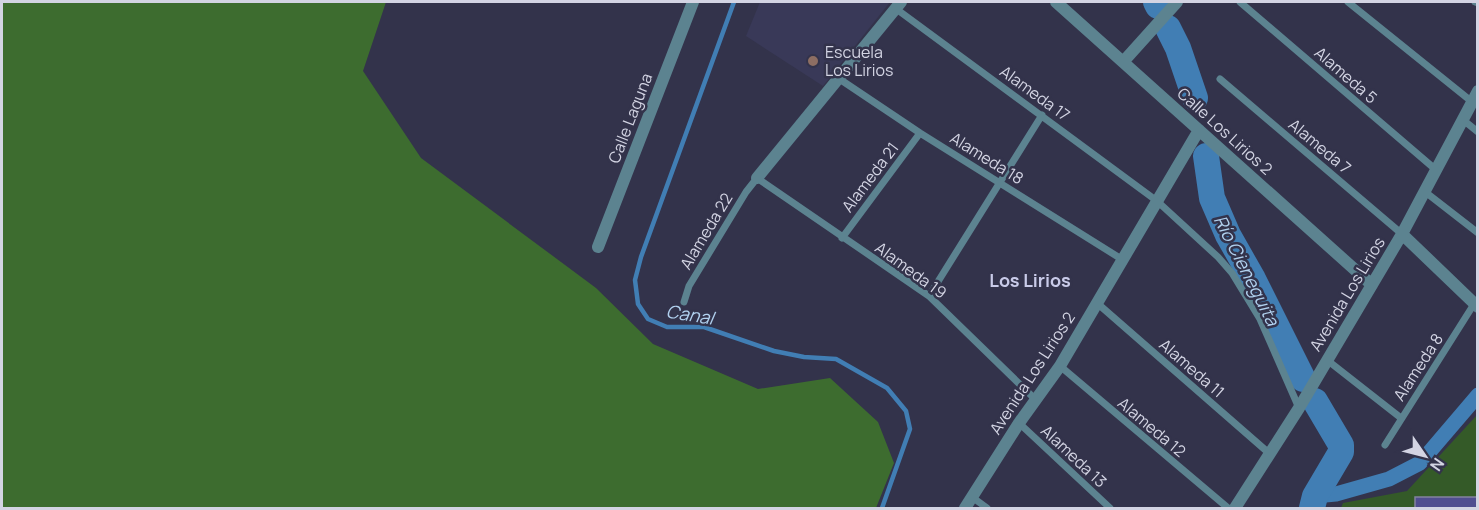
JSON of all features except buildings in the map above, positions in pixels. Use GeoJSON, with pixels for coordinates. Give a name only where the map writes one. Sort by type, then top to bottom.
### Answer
{"type":"FeatureCollection","features":[{"type":"Feature","properties":{"kind":"street","name":"Calle Laguna"},"geometry":{"type":"LineString","coordinates":[[598,247],[693,2]]}},
{"type":"Feature","properties":{"kind":"street","name":"Calle Los Lirios 2"},"geometry":{"type":"LineString","coordinates":[[1056,2],[1371,285]]}},
{"type":"Feature","properties":{"kind":"street"},"geometry":{"type":"LineString","coordinates":[[1123,62],[1177,2]]}},
{"type":"Feature","properties":{"kind":"street"},"geometry":{"type":"LineString","coordinates":[[756,178],[898,5]]}},
{"type":"Feature","properties":{"kind":"street","name":"Avenida Los Lirios"},"geometry":{"type":"LineString","coordinates":[[1235,508],[1299,408],[1402,234],[1474,96]]}},
{"type":"Feature","properties":{"kind":"street","name":"Avenida Los Lirios 2"},"geometry":{"type":"LineString","coordinates":[[965,508],[1019,423],[1060,366],[1199,130]]}},
{"type":"Feature","properties":{"kind":"street"},"geometry":{"type":"LineString","coordinates":[[1402,234],[1476,305]]}},
{"type":"Feature","properties":{"kind":"lane","name":"Alameda 5"},"geometry":{"type":"LineString","coordinates":[[1240,2],[1435,169]]}},
{"type":"Feature","properties":{"kind":"lane"},"geometry":{"type":"LineString","coordinates":[[1348,2],[1474,96]]}},
{"type":"Feature","properties":{"kind":"lane","name":"Alameda 17"},"geometry":{"type":"LineString","coordinates":[[898,5],[1157,201],[1232,273],[1260,319],[1299,408]]}},
{"type":"Feature","properties":{"kind":"lane","name":"Alameda 18"},"geometry":{"type":"LineString","coordinates":[[838,78],[920,133],[1123,260]]}},
{"type":"Feature","properties":{"kind":"lane","name":"Alameda 7"},"geometry":{"type":"LineString","coordinates":[[1220,79],[1402,234]]}},
{"type":"Feature","properties":{"kind":"lane"},"geometry":{"type":"LineString","coordinates":[[928,296],[1042,115]]}},
{"type":"Feature","properties":{"kind":"lane"},"geometry":{"type":"LineString","coordinates":[[1462,119],[1478,132]]}},
{"type":"Feature","properties":{"kind":"lane","name":"Alameda 21"},"geometry":{"type":"LineString","coordinates":[[842,238],[920,133]]}},
{"type":"Feature","properties":{"kind":"lane","name":"Alameda 19"},"geometry":{"type":"LineString","coordinates":[[756,178],[928,296],[1036,400]]}},
{"type":"Feature","properties":{"kind":"lane","name":"Alameda 22"},"geometry":{"type":"LineString","coordinates":[[684,302],[688,286],[756,178]]}},
{"type":"Feature","properties":{"kind":"lane"},"geometry":{"type":"LineString","coordinates":[[1424,191],[1478,233]]}},
{"type":"Feature","properties":{"kind":"lane","name":"Alameda 11"},"geometry":{"type":"LineString","coordinates":[[1097,303],[1270,454]]}},
{"type":"Feature","properties":{"kind":"lane","name":"Alameda 8"},"geometry":{"type":"LineString","coordinates":[[1385,445],[1476,305]]}},
{"type":"Feature","properties":{"kind":"lane"},"geometry":{"type":"LineString","coordinates":[[1327,360],[1401,418]]}},
{"type":"Feature","properties":{"kind":"lane","name":"Alameda 12"},"geometry":{"type":"LineString","coordinates":[[1060,366],[1228,508]]}},
{"type":"Feature","properties":{"kind":"lane","name":"Alameda 13"},"geometry":{"type":"LineString","coordinates":[[1019,423],[1110,508]]}},
{"type":"Feature","properties":{"kind":"lane"},"geometry":{"type":"LineString","coordinates":[[972,496],[987,508]]}},
{"type":"Feature","properties":{"kind":"shaded area","name":"Escuela Los Lirios"},"geometry":{"type":"Polygon","coordinates":[[[760,2],[890,2],[823,86],[746,36],[760,2]]]}},
{"type":"Feature","properties":{"kind":"green space"},"geometry":{"type":"Polygon","coordinates":[[[2,2],[386,2],[363,71],[421,158],[596,288],[653,344],[758,389],[830,378],[878,422],[894,463],[876,508],[2,508],[2,2]]]}},
{"type":"Feature","properties":{"kind":"green space"},"geometry":{"type":"Polygon","coordinates":[[[1477,415],[1477,497],[1416,497],[1415,507],[1341,508],[1343,503],[1407,491],[1477,415]]]}},
{"type":"Feature","properties":{"kind":"waterway","name":"Canal"},"geometry":{"type":"LineString","coordinates":[[734,2],[641,257],[635,280],[638,304],[648,319],[667,327],[704,327],[774,351],[804,357],[836,359],[887,388],[906,411],[910,429],[882,508]]}},
{"type":"Feature","properties":{"kind":"waterway","name":"Río Cieneguita"},"geometry":{"type":"LineString","coordinates":[[1156,2],[1158,6]]}},
{"type":"Feature","properties":{"kind":"waterway","name":"Río Cieneguita"},"geometry":{"type":"LineString","coordinates":[[1168,28],[1178,48],[1195,98]]}},
{"type":"Feature","properties":{"kind":"waterway","name":"Río Cieneguita"},"geometry":{"type":"LineString","coordinates":[[1206,156],[1212,198],[1228,235],[1253,279],[1303,379]]}},
{"type":"Feature","properties":{"kind":"waterway"},"geometry":{"type":"LineString","coordinates":[[1315,496],[1336,494],[1389,479],[1420,463],[1478,395]]}},
{"type":"Feature","properties":{"kind":"waterway","name":"Río Cieneguita"},"geometry":{"type":"LineString","coordinates":[[1312,508],[1315,496],[1341,452],[1341,445],[1315,401]]}},
{"type":"Feature","properties":{"kind":"place","name":"Escuela Los Lirios"},"geometry":{"type":"Point","coordinates":[813,61]}},
{"type":"Feature","properties":{"kind":"district","name":"Los Lirios"},"geometry":{"type":"Point","coordinates":[1030,280]}}]}
